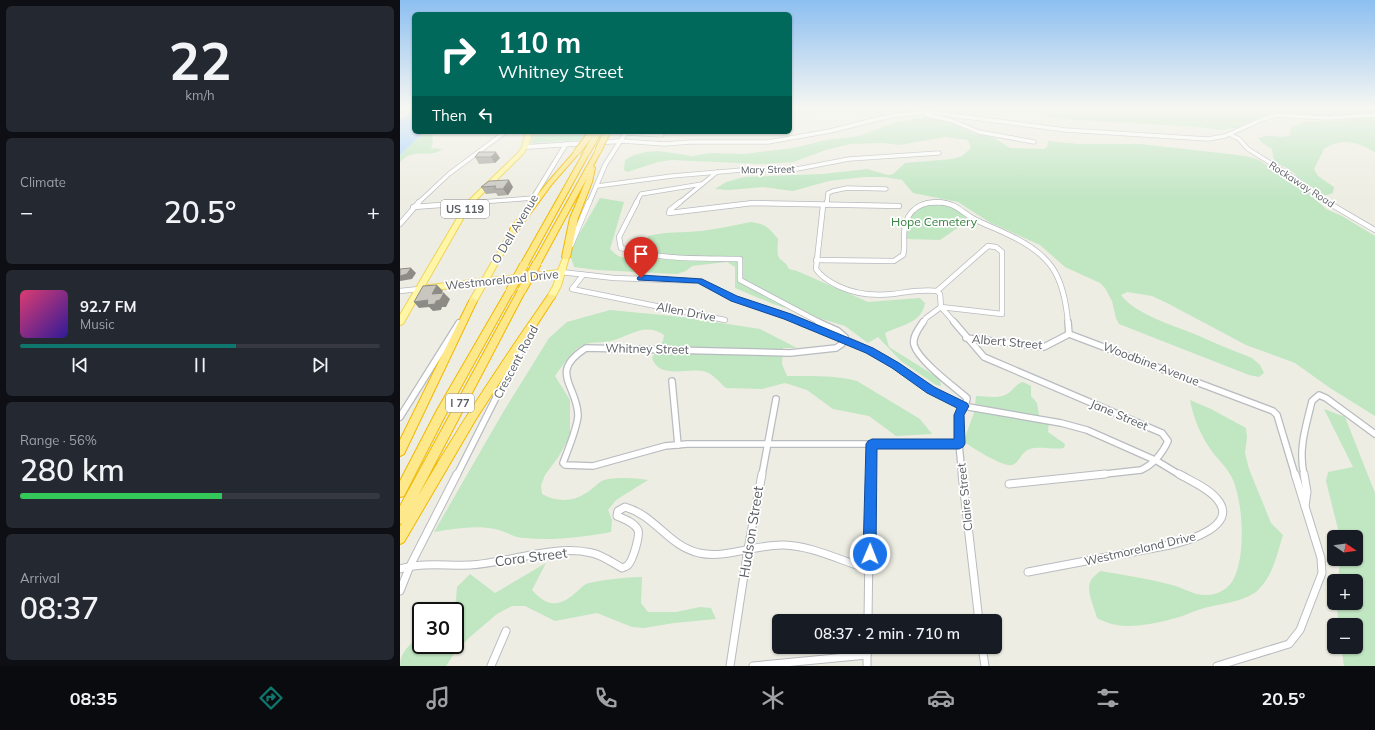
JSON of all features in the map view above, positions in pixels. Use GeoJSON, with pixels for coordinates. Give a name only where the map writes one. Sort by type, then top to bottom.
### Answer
{"type":"FeatureCollection","features":[{"type":"Feature","properties":{"kind":"highway"},"geometry":{"type":"LineString","coordinates":[[513,231],[550,182],[589,138]]}},
{"type":"Feature","properties":{"kind":"highway","name":"I 77"},"geometry":{"type":"LineString","coordinates":[[400,492],[441,413],[588,152],[592,138]]}},
{"type":"Feature","properties":{"kind":"highway","name":"I 77"},"geometry":{"type":"LineString","coordinates":[[400,518],[457,409],[604,138]]}},
{"type":"Feature","properties":{"kind":"highway"},"geometry":{"type":"LineString","coordinates":[[566,257],[574,218],[590,182],[594,159]]}},
{"type":"Feature","properties":{"kind":"highway"},"geometry":{"type":"LineString","coordinates":[[400,538],[426,491],[489,388],[551,298]]}},
{"type":"Feature","properties":{"kind":"highway"},"geometry":{"type":"LineString","coordinates":[[400,450],[473,301]]}},
{"type":"Feature","properties":{"kind":"main road"},"geometry":{"type":"LineString","coordinates":[[525,147],[527,138]]}},
{"type":"Feature","properties":{"kind":"main road","name":"US 119"},"geometry":{"type":"LineString","coordinates":[[400,322],[468,204],[525,147]]}},
{"type":"Feature","properties":{"kind":"main road","name":"O Dell Avenue"},"geometry":{"type":"LineString","coordinates":[[473,301],[513,231]]}},
{"type":"Feature","properties":{"kind":"main road","name":"Crescent Road"},"geometry":{"type":"LineString","coordinates":[[551,298],[557,286],[566,257]]}},
{"type":"Feature","properties":{"kind":"main road","name":"Westmoreland Drive"},"geometry":{"type":"LineString","coordinates":[[419,289],[561,272]]}},
{"type":"Feature","properties":{"kind":"street"},"geometry":{"type":"LineString","coordinates":[[400,224],[412,207],[463,163],[497,138]]}},
{"type":"Feature","properties":{"kind":"street","name":"Crescent Road"},"geometry":{"type":"LineString","coordinates":[[566,257],[605,165],[623,138]]}},
{"type":"Feature","properties":{"kind":"street"},"geometry":{"type":"LineString","coordinates":[[525,147],[622,141],[665,144],[690,142],[768,142],[790,138]]}},
{"type":"Feature","properties":{"kind":"street"},"geometry":{"type":"LineString","coordinates":[[1012,138],[1034,142]]}},
{"type":"Feature","properties":{"kind":"street"},"geometry":{"type":"LineString","coordinates":[[1193,138],[1221,138]]}},
{"type":"Feature","properties":{"kind":"street","name":"Rockaway Road"},"geometry":{"type":"LineString","coordinates":[[1237,138],[1248,149],[1296,179],[1317,196],[1375,230]]}},
{"type":"Feature","properties":{"kind":"street","name":"O Dell Avenue"},"geometry":{"type":"LineString","coordinates":[[513,231],[566,144]]}},
{"type":"Feature","properties":{"kind":"street","name":"Mary Street"},"geometry":{"type":"LineString","coordinates":[[597,186],[742,170],[792,170],[849,159],[939,153]]}},
{"type":"Feature","properties":{"kind":"street"},"geometry":{"type":"LineString","coordinates":[[718,172],[670,210],[669,213],[753,203],[899,206]]}},
{"type":"Feature","properties":{"kind":"street"},"geometry":{"type":"LineString","coordinates":[[702,184],[641,194],[619,237],[622,248],[634,252],[682,257],[740,259],[740,280],[814,320],[838,331],[845,337],[844,340]]}},
{"type":"Feature","properties":{"kind":"street"},"geometry":{"type":"LineString","coordinates":[[886,189],[857,188],[832,190],[828,193],[816,260],[816,269],[822,277],[841,288],[852,291],[880,295],[926,290],[937,291],[988,246],[996,247],[1002,252],[1002,314],[941,308]]}},
{"type":"Feature","properties":{"kind":"street"},"geometry":{"type":"LineString","coordinates":[[412,207],[533,198]]}},
{"type":"Feature","properties":{"kind":"street"},"geometry":{"type":"LineString","coordinates":[[816,260],[894,261],[903,255],[905,222],[915,207],[928,201],[953,204],[970,218],[1015,238],[1033,249],[1053,268],[1062,288],[1069,334]]}},
{"type":"Feature","properties":{"kind":"street","name":"Westmoreland Drive"},"geometry":{"type":"LineString","coordinates":[[561,272],[614,278],[699,280],[734,299],[788,317],[881,356],[931,390],[963,406],[1076,426],[1087,430],[1157,461],[1216,497],[1221,506],[1223,515],[1218,523],[1205,532],[1186,540],[1111,558],[1028,572]]}},
{"type":"Feature","properties":{"kind":"street","name":"Allen Drive"},"geometry":{"type":"LineString","coordinates":[[583,275],[572,289],[725,320]]}},
{"type":"Feature","properties":{"kind":"street","name":"Westmoreland Drive"},"geometry":{"type":"LineString","coordinates":[[400,291],[419,289]]}},
{"type":"Feature","properties":{"kind":"street","name":"Jane Street"},"geometry":{"type":"LineString","coordinates":[[937,291],[940,294],[941,308],[984,357],[994,363],[1162,433],[1168,441],[1157,461]]}},
{"type":"Feature","properties":{"kind":"street","name":"Crescent Road"},"geometry":{"type":"LineString","coordinates":[[400,592],[410,566],[513,364],[551,298]]}},
{"type":"Feature","properties":{"kind":"street","name":"O Dell Avenue"},"geometry":{"type":"LineString","coordinates":[[401,413],[473,301]]}},
{"type":"Feature","properties":{"kind":"street","name":"Claire Street"},"geometry":{"type":"LineString","coordinates":[[941,308],[926,318],[920,325],[915,335],[914,344],[924,360],[966,398],[967,402],[963,406],[959,415],[959,444],[977,614]]}},
{"type":"Feature","properties":{"kind":"street","name":"Albert Street"},"geometry":{"type":"LineString","coordinates":[[966,338],[1044,348],[1069,334]]}},
{"type":"Feature","properties":{"kind":"street","name":"Woodbine Avenue"},"geometry":{"type":"LineString","coordinates":[[1069,334],[1273,412],[1277,415],[1321,558],[1322,573],[1300,630],[1289,644],[1217,666]]}},
{"type":"Feature","properties":{"kind":"street","name":"Whitney Street"},"geometry":{"type":"LineString","coordinates":[[844,340],[841,345],[836,348],[790,353],[586,348],[574,356],[566,368],[568,384],[578,412],[578,417],[563,463],[565,465],[592,466],[666,446],[678,445],[766,443],[959,444]]}},
{"type":"Feature","properties":{"kind":"street"},"geometry":{"type":"LineString","coordinates":[[672,381],[678,445]]}},
{"type":"Feature","properties":{"kind":"street"},"geometry":{"type":"LineString","coordinates":[[1305,506],[1308,496],[1307,483],[1300,458],[1301,444],[1312,401],[1316,396],[1319,395],[1326,398],[1375,434]]}},
{"type":"Feature","properties":{"kind":"street","name":"Hudson Street"},"geometry":{"type":"LineString","coordinates":[[730,666],[766,443],[776,399]]}},
{"type":"Feature","properties":{"kind":"street"},"geometry":{"type":"LineString","coordinates":[[868,614],[872,444]]}},
{"type":"Feature","properties":{"kind":"street"},"geometry":{"type":"LineString","coordinates":[[1009,484],[1141,470],[1157,461]]}},
{"type":"Feature","properties":{"kind":"street","name":"Cora Street"},"geometry":{"type":"LineString","coordinates":[[400,569],[410,566],[471,565],[538,554],[574,551],[593,554],[622,568],[628,565],[639,538],[638,528],[634,522],[617,516],[618,511],[625,507],[636,509],[647,516],[671,542],[690,551],[712,554],[770,545],[786,545],[812,550],[869,569]]}},
{"type":"Feature","properties":{"kind":"street"},"geometry":{"type":"LineString","coordinates":[[492,666],[506,631]]}},
{"type":"Feature","properties":{"kind":"street"},"geometry":{"type":"LineString","coordinates":[[753,666],[844,654]]}},
{"type":"Feature","properties":{"kind":"street"},"geometry":{"type":"LineString","coordinates":[[867,654],[867,666]]}},
{"type":"Feature","properties":{"kind":"street"},"geometry":{"type":"LineString","coordinates":[[983,654],[984,666]]}},
{"type":"Feature","properties":{"kind":"green space"},"geometry":{"type":"Polygon","coordinates":[[[418,138],[432,138],[431,148],[442,149],[435,153],[411,155],[400,162],[400,155],[418,138]]]}},
{"type":"Feature","properties":{"kind":"green space"},"geometry":{"type":"Polygon","coordinates":[[[532,138],[584,138],[583,140],[531,143],[532,138]]]}},
{"type":"Feature","properties":{"kind":"green space"},"geometry":{"type":"Polygon","coordinates":[[[842,138],[939,138],[899,145],[883,143],[850,144],[826,150],[793,162],[761,164],[671,160],[658,162],[627,172],[624,170],[625,160],[634,155],[646,152],[658,151],[692,156],[710,153],[744,154],[794,148],[826,140],[842,138]]]}},
{"type":"Feature","properties":{"kind":"green space"},"geometry":{"type":"Polygon","coordinates":[[[953,138],[994,138],[1010,148],[1044,149],[1047,147],[1048,141],[1079,144],[1141,144],[1246,156],[1259,160],[1308,193],[1326,209],[1342,216],[1375,236],[1375,416],[1330,388],[1295,363],[1246,345],[1152,296],[1127,292],[1121,295],[1135,307],[1154,318],[1252,358],[1260,365],[1264,373],[1259,377],[1249,375],[1119,324],[1112,301],[1105,288],[1100,283],[1065,267],[1040,245],[989,222],[958,202],[913,193],[902,180],[884,177],[864,177],[829,181],[793,191],[763,187],[729,190],[715,189],[726,182],[744,177],[822,174],[867,169],[888,175],[893,174],[905,163],[952,159],[962,156],[971,148],[968,140],[953,138]]]}},
{"type":"Feature","properties":{"kind":"green space"},"geometry":{"type":"Polygon","coordinates":[[[1259,138],[1375,138],[1375,152],[1356,143],[1350,142],[1337,143],[1324,149],[1314,169],[1318,176],[1334,187],[1333,193],[1321,195],[1310,189],[1291,171],[1274,161],[1272,149],[1260,141],[1259,138]]]}},
{"type":"Feature","properties":{"kind":"green space"},"geometry":{"type":"Polygon","coordinates":[[[600,198],[624,202],[610,249],[620,257],[627,257],[640,253],[648,236],[655,234],[701,231],[751,222],[767,227],[778,239],[779,257],[789,269],[797,271],[868,302],[920,298],[925,303],[920,315],[910,322],[885,333],[889,347],[940,379],[941,386],[936,385],[901,361],[878,337],[868,343],[845,326],[773,304],[735,288],[735,267],[727,262],[692,266],[686,271],[677,274],[597,270],[574,267],[570,254],[571,248],[600,198]]]}},
{"type":"Feature","properties":{"kind":"green space","name":"Hope Cemetery"},"geometry":{"type":"Polygon","coordinates":[[[926,203],[952,205],[969,220],[940,240],[906,239],[909,216],[926,203]]]}},
{"type":"Feature","properties":{"kind":"green space"},"geometry":{"type":"Polygon","coordinates":[[[610,310],[683,317],[760,329],[797,348],[783,348],[782,364],[787,376],[831,377],[857,381],[920,419],[932,434],[896,436],[869,416],[833,409],[807,390],[785,383],[762,389],[726,388],[706,372],[668,371],[661,369],[656,365],[652,358],[663,341],[664,335],[657,331],[638,331],[611,341],[585,344],[581,346],[570,356],[555,376],[570,400],[570,436],[559,456],[545,475],[541,485],[542,494],[547,497],[564,500],[581,496],[604,480],[626,478],[648,480],[616,500],[608,510],[612,520],[611,532],[557,539],[536,539],[521,538],[499,530],[480,527],[434,532],[502,414],[549,338],[567,322],[610,310]]]}},
{"type":"Feature","properties":{"kind":"green space"},"geometry":{"type":"Polygon","coordinates":[[[1023,382],[1031,386],[1031,396],[1037,403],[1039,415],[1049,423],[1048,432],[1065,444],[1064,448],[1038,448],[1027,450],[1015,464],[1008,465],[987,456],[964,441],[974,413],[976,396],[1002,396],[1023,382]]]}},
{"type":"Feature","properties":{"kind":"green space"},"geometry":{"type":"Polygon","coordinates":[[[1190,400],[1211,409],[1246,428],[1247,437],[1245,453],[1249,469],[1271,523],[1283,535],[1274,564],[1267,578],[1258,590],[1253,594],[1239,600],[1201,609],[1161,622],[1123,626],[1115,625],[1097,618],[1091,599],[1089,584],[1100,571],[1137,577],[1176,586],[1194,593],[1211,595],[1227,588],[1230,585],[1238,568],[1242,543],[1242,529],[1236,490],[1233,480],[1228,472],[1204,439],[1195,420],[1190,400]]]}},
{"type":"Feature","properties":{"kind":"green space"},"geometry":{"type":"Polygon","coordinates":[[[1324,409],[1345,417],[1375,493],[1375,666],[1344,666],[1342,654],[1363,654],[1363,618],[1338,618],[1337,610],[1363,610],[1363,574],[1339,574],[1339,566],[1363,566],[1363,530],[1338,530],[1326,481],[1328,472],[1353,467],[1324,409]]]}},
{"type":"Feature","properties":{"kind":"green space"},"geometry":{"type":"Polygon","coordinates":[[[546,563],[532,590],[547,602],[563,602],[586,584],[614,579],[642,577],[641,603],[648,612],[676,612],[700,607],[711,608],[716,619],[674,623],[644,628],[632,627],[597,613],[555,621],[525,606],[512,606],[497,614],[464,643],[464,602],[455,602],[457,587],[470,574],[495,593],[546,563]]]}},
{"type":"Feature","properties":{"kind":"green space"},"geometry":{"type":"Polygon","coordinates":[[[412,643],[412,654],[454,654],[446,666],[400,666],[400,661],[404,652],[412,643]]]}},
{"type":"Feature","properties":{"kind":"water"},"geometry":{"type":"Polygon","coordinates":[[[400,138],[418,138],[400,155],[400,138]]]}},
{"type":"Feature","properties":{"kind":"building"},"geometry":{"type":"Polygon","coordinates":[[[479,152],[496,152],[491,157],[475,157],[479,152]]]}},
{"type":"Feature","properties":{"kind":"building"},"geometry":{"type":"Polygon","coordinates":[[[509,180],[503,189],[494,189],[496,186],[481,187],[489,181],[509,180]]]}},
{"type":"Feature","properties":{"kind":"building"},"geometry":{"type":"Polygon","coordinates":[[[411,268],[407,274],[400,276],[400,269],[411,268]]]}},
{"type":"Feature","properties":{"kind":"building"},"geometry":{"type":"Polygon","coordinates":[[[437,285],[432,294],[444,293],[440,300],[436,301],[435,304],[427,305],[428,300],[414,302],[423,286],[437,285]]]}},
{"type":"Feature","properties":{"kind":"route"},"geometry":{"type":"LineString","coordinates":[[641,278],[699,280],[734,299],[788,317],[870,350],[896,365],[931,390],[963,406],[959,415],[959,444],[872,444],[870,554]]}}]}
